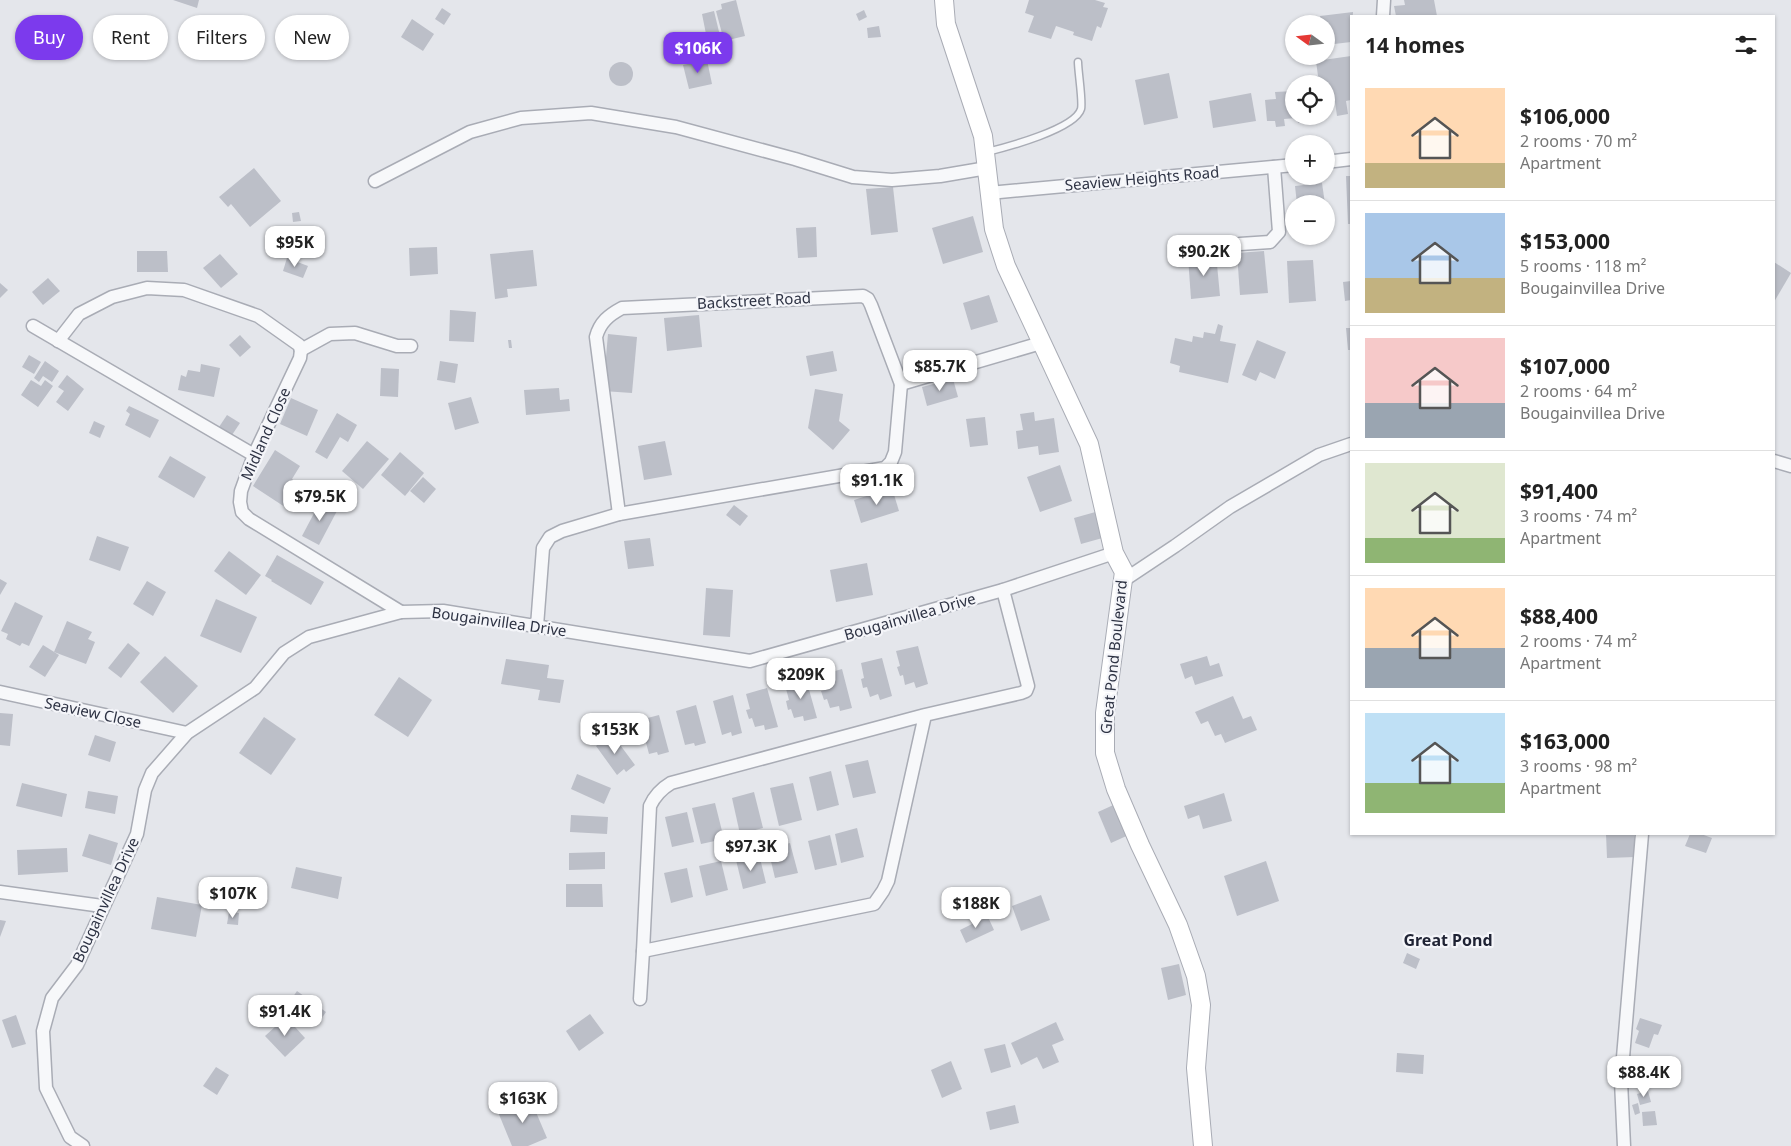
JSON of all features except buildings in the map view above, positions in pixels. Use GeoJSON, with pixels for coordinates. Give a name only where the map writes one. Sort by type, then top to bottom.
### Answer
{"type":"FeatureCollection","features":[{"type":"Feature","properties":{"kind":"street","name":"Great Pond Boulevard"},"geometry":{"type":"LineString","coordinates":[[944,0],[946,24],[983,136],[994,229],[1006,266],[1089,444],[1114,553],[1124,572],[1105,713],[1105,752],[1112,778],[1140,845],[1178,925],[1196,976],[1201,1005],[1196,1068],[1202,1146]]}},
{"type":"Feature","properties":{"kind":"street"},"geometry":{"type":"LineString","coordinates":[[1384,0],[1384,15]]}},
{"type":"Feature","properties":{"kind":"street"},"geometry":{"type":"LineString","coordinates":[[375,181],[470,132],[521,118],[591,113],[676,127],[795,159],[853,177],[892,180],[940,176],[986,160]]}},
{"type":"Feature","properties":{"kind":"street"},"geometry":{"type":"LineString","coordinates":[[1335,161],[1350,159]]}},
{"type":"Feature","properties":{"kind":"street","name":"Seaview Heights Road"},"geometry":{"type":"LineString","coordinates":[[990,193],[1285,166]]}},
{"type":"Feature","properties":{"kind":"street"},"geometry":{"type":"LineString","coordinates":[[1240,244],[1270,242],[1279,232],[1274,167]]}},
{"type":"Feature","properties":{"kind":"street"},"geometry":{"type":"LineString","coordinates":[[58,341],[79,314],[112,296],[147,288],[184,290],[258,316],[299,345],[301,350],[330,334],[355,332],[397,346],[411,346]]}},
{"type":"Feature","properties":{"kind":"street","name":"Backstreet Road"},"geometry":{"type":"LineString","coordinates":[[619,514],[596,337],[598,327],[604,320],[622,308],[863,296],[872,305],[901,384]]}},
{"type":"Feature","properties":{"kind":"street"},"geometry":{"type":"LineString","coordinates":[[33,326],[254,455]]}},
{"type":"Feature","properties":{"kind":"street"},"geometry":{"type":"LineString","coordinates":[[538,626],[543,548],[550,537],[562,531],[619,514],[885,468],[891,462],[895,452],[901,384],[1041,342]]}},
{"type":"Feature","properties":{"kind":"street","name":"Midland Close"},"geometry":{"type":"LineString","coordinates":[[301,350],[300,358],[254,455],[241,492],[242,512],[249,519],[401,612]]}},
{"type":"Feature","properties":{"kind":"street"},"geometry":{"type":"LineString","coordinates":[[1124,580],[1230,507],[1319,455],[1350,444]]}},
{"type":"Feature","properties":{"kind":"street"},"geometry":{"type":"LineString","coordinates":[[1775,461],[1791,466]]}},
{"type":"Feature","properties":{"kind":"street","name":"Bougainvillea Drive"},"geometry":{"type":"LineString","coordinates":[[83,1146],[70,1137],[46,1088],[43,1031],[52,998],[76,965],[137,834],[145,790],[152,773],[187,733],[255,688],[284,653],[309,637],[401,612],[443,611],[750,661],[1003,590],[1114,553]]}},
{"type":"Feature","properties":{"kind":"street"},"geometry":{"type":"LineString","coordinates":[[640,999],[650,806],[662,788],[671,783],[926,715],[1026,691],[1028,686],[1003,590]]}},
{"type":"Feature","properties":{"kind":"street","name":"Seaview Close"},"geometry":{"type":"LineString","coordinates":[[0,692],[187,733]]}},
{"type":"Feature","properties":{"kind":"street"},"geometry":{"type":"LineString","coordinates":[[643,951],[874,904],[884,891],[888,881],[926,715]]}},
{"type":"Feature","properties":{"kind":"street"},"geometry":{"type":"LineString","coordinates":[[1624,1146],[1621,1081],[1642,835]]}},
{"type":"Feature","properties":{"kind":"street"},"geometry":{"type":"LineString","coordinates":[[0,892],[102,906]]}},
{"type":"Feature","properties":{"kind":"lane"},"geometry":{"type":"LineString","coordinates":[[986,160],[1072,121],[1081,109],[1078,62]]}},
{"type":"Feature","properties":{"kind":"district","name":"Great Pond"},"geometry":{"type":"Point","coordinates":[1448,940]}}]}
